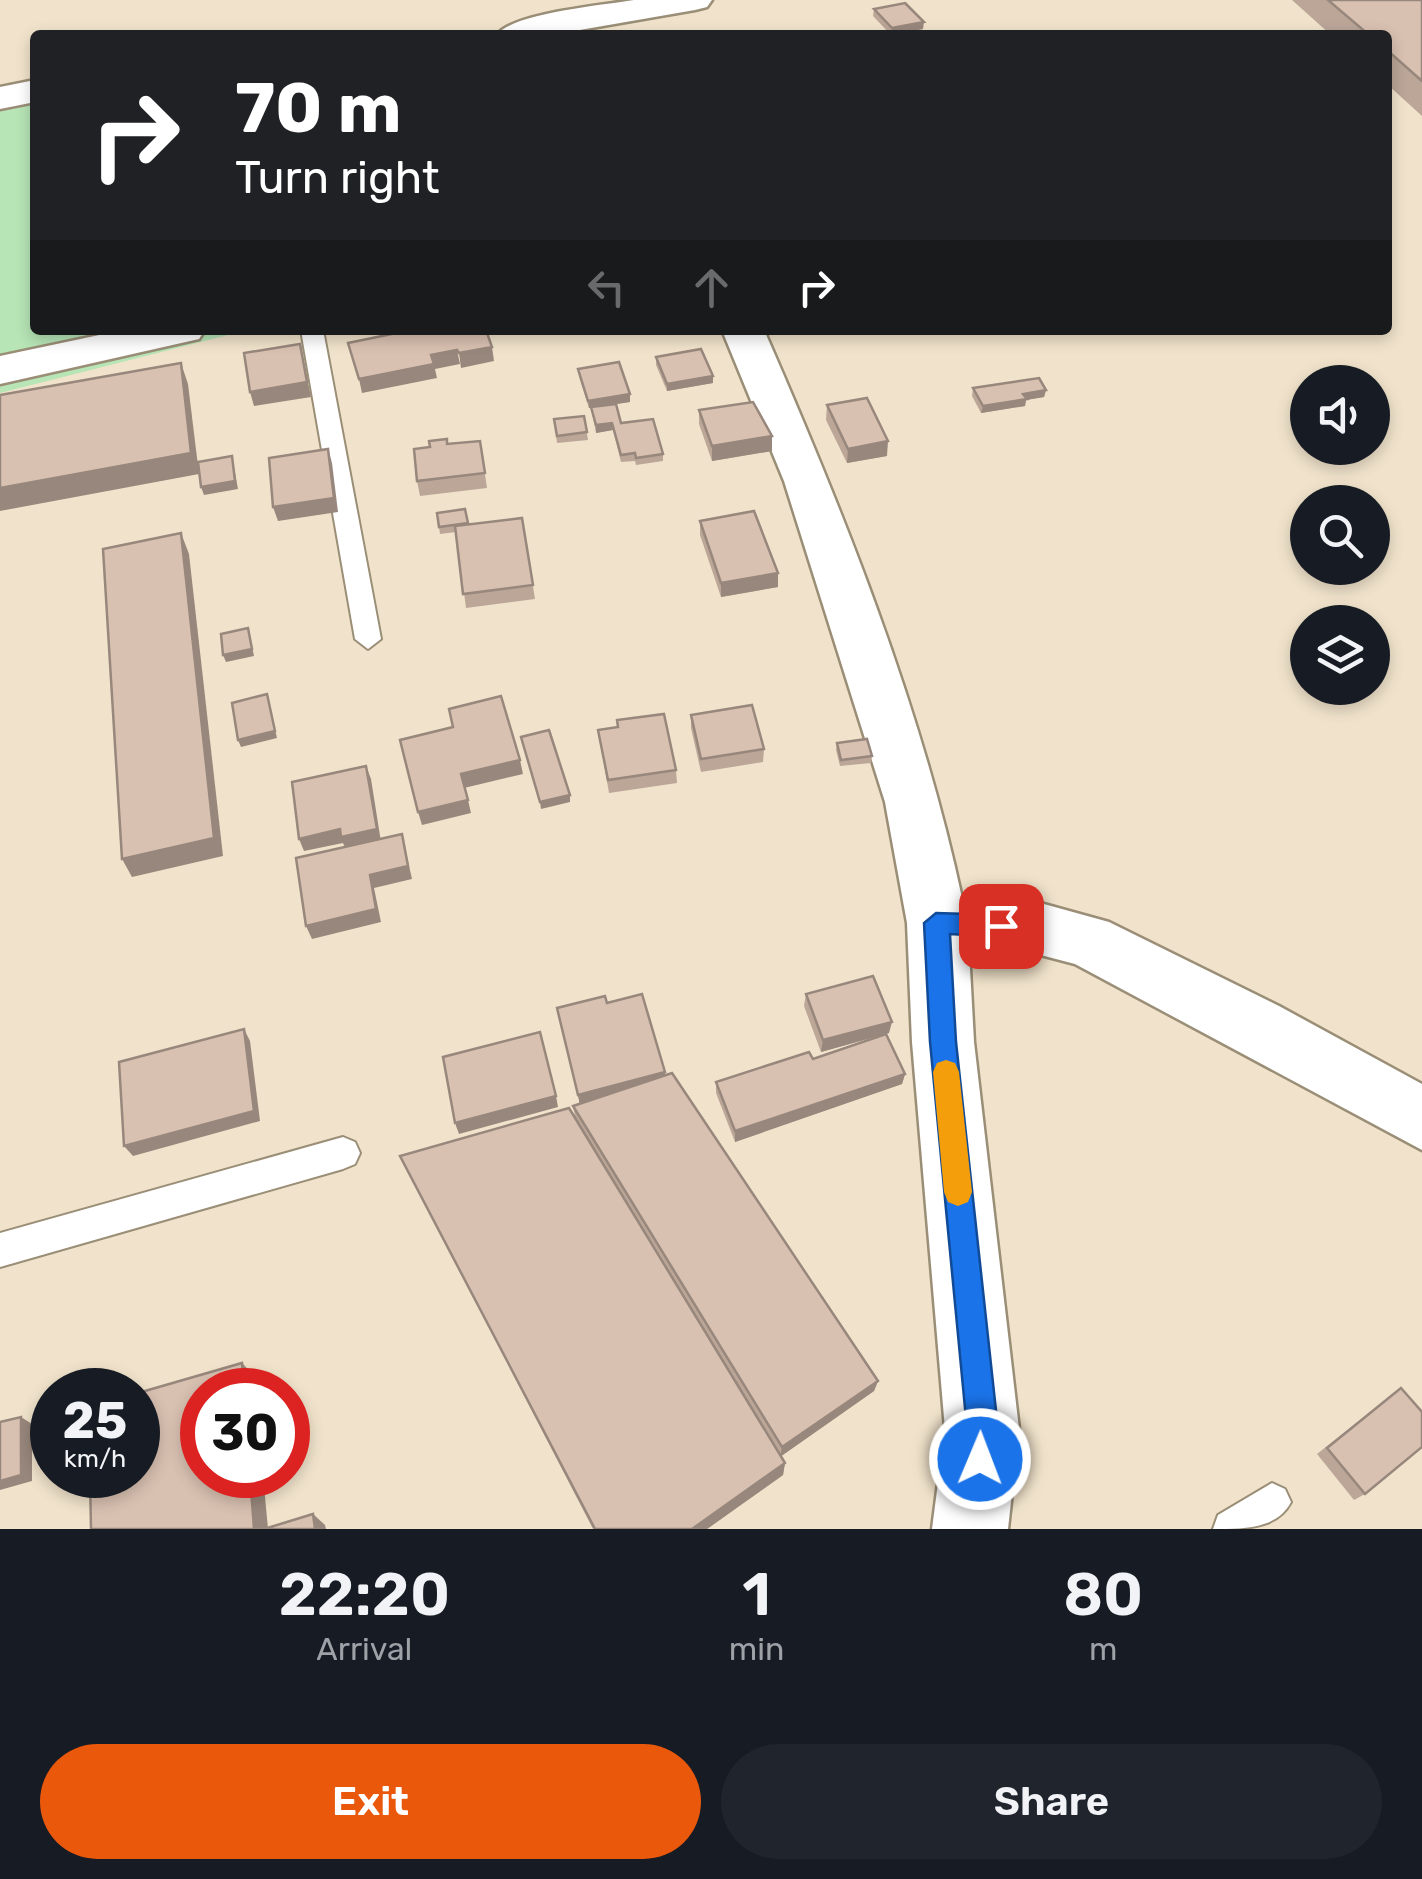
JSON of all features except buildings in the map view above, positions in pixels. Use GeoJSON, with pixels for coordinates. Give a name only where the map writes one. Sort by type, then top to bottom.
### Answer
{"type":"FeatureCollection","features":[{"type":"Feature","properties":{"kind":"street"},"geometry":{"type":"LineString","coordinates":[[532,30],[694,0]]}},
{"type":"Feature","properties":{"kind":"street"},"geometry":{"type":"LineString","coordinates":[[0,98],[30,93]]}},
{"type":"Feature","properties":{"kind":"street"},"geometry":{"type":"LineString","coordinates":[[0,370],[161,335]]}},
{"type":"Feature","properties":{"kind":"street"},"geometry":{"type":"LineString","coordinates":[[745,335],[807,481],[913,802],[936,923],[943,1042],[982,1429],[970,1529]]}},
{"type":"Feature","properties":{"kind":"street"},"geometry":{"type":"LineString","coordinates":[[936,923],[1033,927],[1088,941],[1256,1026],[1422,1119]]}},
{"type":"Feature","properties":{"kind":"lane"},"geometry":{"type":"LineString","coordinates":[[313,335],[368,639]]}},
{"type":"Feature","properties":{"kind":"lane"},"geometry":{"type":"LineString","coordinates":[[0,1250],[343,1153]]}},
{"type":"Feature","properties":{"kind":"lane"},"geometry":{"type":"LineString","coordinates":[[1232,1529],[1272,1502]]}},
{"type":"Feature","properties":{"kind":"green space"},"geometry":{"type":"Polygon","coordinates":[[[30,97],[30,335],[228,335],[0,393],[0,102],[30,97]]]}},
{"type":"Feature","properties":{"kind":"slow traffic"},"geometry":{"type":"LineString","coordinates":[[946,1072],[958,1192]]}},
{"type":"Feature","properties":{"kind":"route"},"geometry":{"type":"LineString","coordinates":[[980,1459],[982,1429],[943,1042],[936,923],[1001,926]]}}]}
